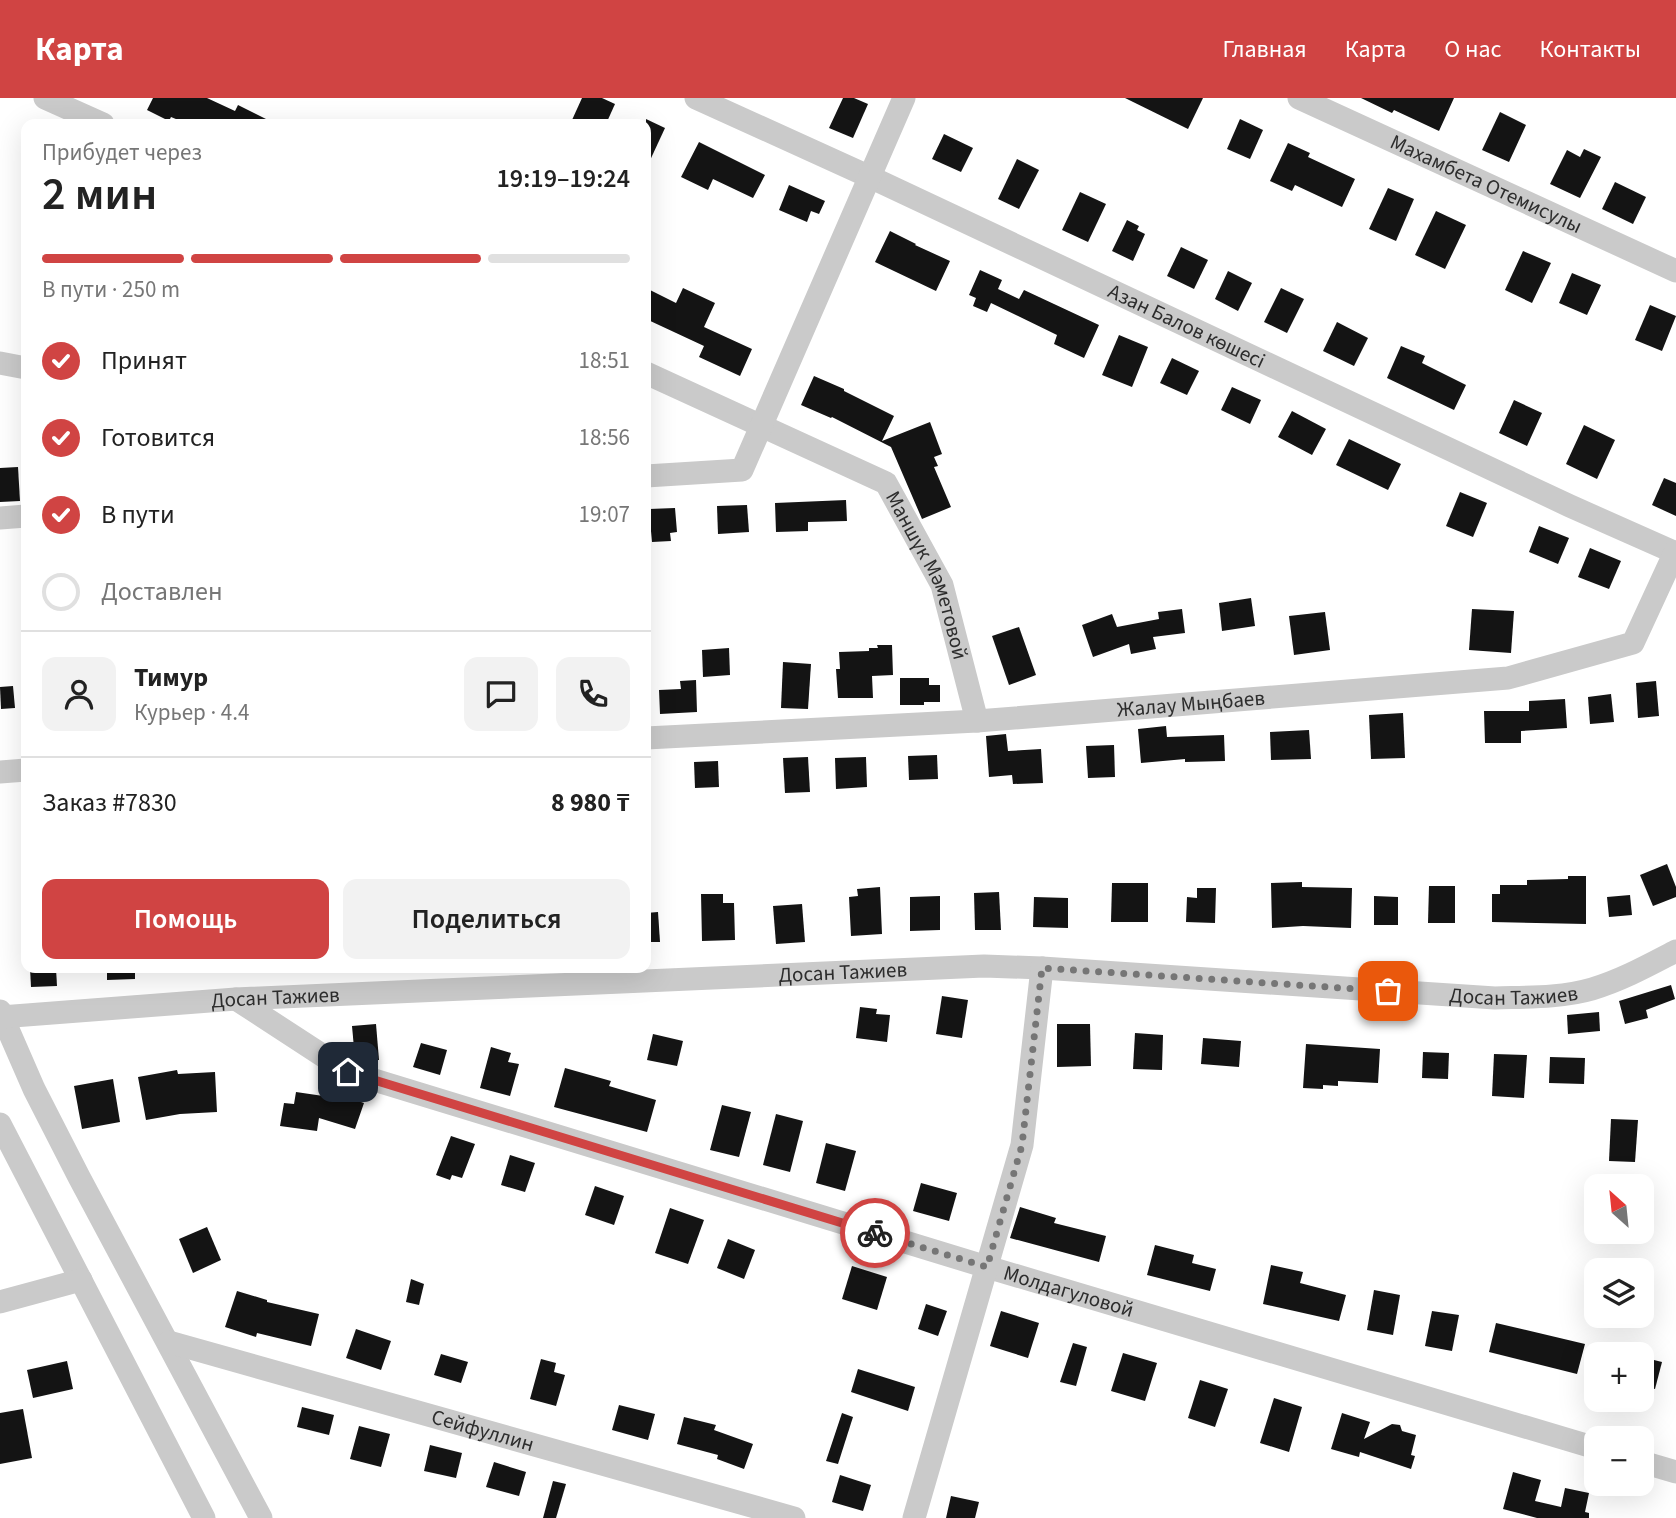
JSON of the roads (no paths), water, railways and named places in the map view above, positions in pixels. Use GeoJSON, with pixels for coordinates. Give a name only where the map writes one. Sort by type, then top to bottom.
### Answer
{"type":"FeatureCollection","features":[{"type":"Feature","properties":{"kind":"street"},"geometry":{"type":"LineString","coordinates":[[45,98],[92,119]]}},
{"type":"Feature","properties":{"kind":"street","name":"Азан Балов көшесі"},"geometry":{"type":"LineString","coordinates":[[696,98],[1558,500],[1676,552]]}},
{"type":"Feature","properties":{"kind":"street"},"geometry":{"type":"LineString","coordinates":[[651,476],[742,470],[904,98]]}},
{"type":"Feature","properties":{"kind":"street","name":"Махамбета Отемисулы"},"geometry":{"type":"LineString","coordinates":[[1299,98],[1676,271]]}},
{"type":"Feature","properties":{"kind":"street"},"geometry":{"type":"LineString","coordinates":[[0,363],[21,367]]}},
{"type":"Feature","properties":{"kind":"street","name":"Маншүк Мәметовой"},"geometry":{"type":"LineString","coordinates":[[651,375],[886,483],[942,585],[977,721]]}},
{"type":"Feature","properties":{"kind":"street"},"geometry":{"type":"LineString","coordinates":[[0,517],[21,516]]}},
{"type":"Feature","properties":{"kind":"street","name":"Жалау Мыңбаев"},"geometry":{"type":"LineString","coordinates":[[651,738],[977,721],[1508,678],[1633,643],[1676,552]]}},
{"type":"Feature","properties":{"kind":"street"},"geometry":{"type":"LineString","coordinates":[[0,772],[21,770]]}},
{"type":"Feature","properties":{"kind":"street","name":"Досан Тажиев"},"geometry":{"type":"LineString","coordinates":[[1,1015],[236,999],[984,966],[1495,998],[1557,995],[1591,989],[1638,971],[1676,951]]}},
{"type":"Feature","properties":{"kind":"street"},"geometry":{"type":"LineString","coordinates":[[914,1518],[1022,1145],[1042,968]]}},
{"type":"Feature","properties":{"kind":"street","name":"Молдагуловой"},"geometry":{"type":"LineString","coordinates":[[236,999],[348,1072],[987,1267],[1584,1444]]}},
{"type":"Feature","properties":{"kind":"street"},"geometry":{"type":"LineString","coordinates":[[1,1015],[34,1089],[79,1177],[261,1518]]}},
{"type":"Feature","properties":{"kind":"street"},"geometry":{"type":"LineString","coordinates":[[0,1124],[204,1518]]}},
{"type":"Feature","properties":{"kind":"street"},"geometry":{"type":"LineString","coordinates":[[0,1302],[81,1280]]}},
{"type":"Feature","properties":{"kind":"street","name":"Сейфуллин"},"geometry":{"type":"LineString","coordinates":[[169,1342],[794,1518]]}},
{"type":"Feature","properties":{"kind":"street"},"geometry":{"type":"LineString","coordinates":[[1654,1466],[1676,1472]]}}]}
